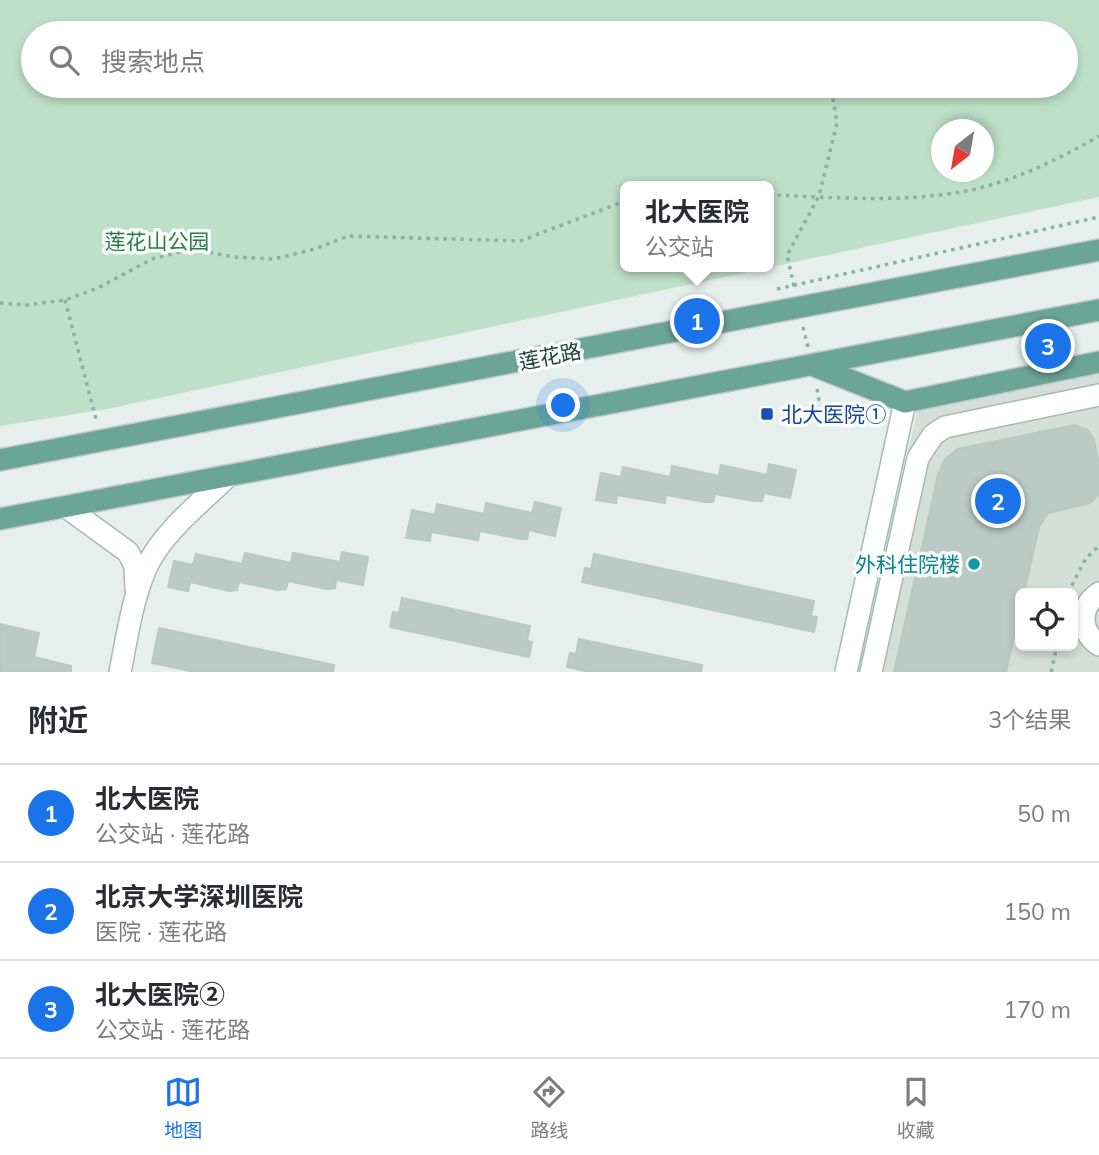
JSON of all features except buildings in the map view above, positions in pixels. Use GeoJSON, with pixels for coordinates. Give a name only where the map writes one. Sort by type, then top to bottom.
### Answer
{"type":"FeatureCollection","features":[{"type":"Feature","properties":{"kind":"main road","name":"莲花路"},"geometry":{"type":"LineString","coordinates":[[0,460],[1099,250]]}},
{"type":"Feature","properties":{"kind":"main road"},"geometry":{"type":"LineString","coordinates":[[0,519],[1099,310]]}},
{"type":"Feature","properties":{"kind":"main road"},"geometry":{"type":"LineString","coordinates":[[812,365],[905,402],[1099,362]]}},
{"type":"Feature","properties":{"kind":"street"},"geometry":{"type":"LineString","coordinates":[[871,672],[918,458],[933,435],[945,427],[1099,395]]}},
{"type":"Feature","properties":{"kind":"street"},"geometry":{"type":"LineString","coordinates":[[846,672],[905,402]]}},
{"type":"Feature","properties":{"kind":"street"},"geometry":{"type":"LineString","coordinates":[[120,672],[137,594],[146,567],[163,542],[228,476]]}},
{"type":"Feature","properties":{"kind":"street"},"geometry":{"type":"LineString","coordinates":[[66,507],[128,552],[135,566],[137,594]]}},
{"type":"Feature","properties":{"kind":"street"},"geometry":{"type":"LineString","coordinates":[[1099,593],[1088,603],[1084,616],[1086,632],[1099,645]]}},
{"type":"Feature","properties":{"kind":"path"},"geometry":{"type":"LineString","coordinates":[[820,406],[788,255],[818,196],[837,123],[833,98]]}},
{"type":"Feature","properties":{"kind":"path"},"geometry":{"type":"LineString","coordinates":[[774,195],[897,198],[961,192],[1021,175],[1099,136]]}},
{"type":"Feature","properties":{"kind":"path"},"geometry":{"type":"LineString","coordinates":[[0,303],[27,305],[65,300],[99,288],[152,259],[191,249],[234,257],[274,259],[315,249],[348,236],[520,241],[620,203]]}},
{"type":"Feature","properties":{"kind":"path"},"geometry":{"type":"LineString","coordinates":[[65,300],[102,441]]}},
{"type":"Feature","properties":{"kind":"path"},"geometry":{"type":"LineString","coordinates":[[1071,588],[1086,558],[1099,547]]}},
{"type":"Feature","properties":{"kind":"path"},"geometry":{"type":"LineString","coordinates":[[1051,672],[1055,651]]}},
{"type":"Feature","properties":{"kind":"shaded area"},"geometry":{"type":"Polygon","coordinates":[[[1099,368],[1099,672],[858,672],[918,408],[1099,368]]]}},
{"type":"Feature","properties":{"kind":"green space","name":"莲花山公园"},"geometry":{"type":"Polygon","coordinates":[[[0,0],[1099,0],[1099,197],[774,266],[774,181],[620,181],[620,272],[748,272],[107,409],[0,426],[0,0]]]}},
{"type":"Feature","properties":{"kind":"place","name":"北大医院"},"geometry":{"type":"Point","coordinates":[697,321]}},
{"type":"Feature","properties":{"kind":"place","name":"北大医院②"},"geometry":{"type":"Point","coordinates":[1048,346]}},
{"type":"Feature","properties":{"kind":"place","name":"北大医院①"},"geometry":{"type":"Point","coordinates":[767,414]}},
{"type":"Feature","properties":{"kind":"place","name":"北京大学深圳医院"},"geometry":{"type":"Point","coordinates":[998,501]}},
{"type":"Feature","properties":{"kind":"place","name":"外科住院楼"},"geometry":{"type":"Point","coordinates":[974,564]}}]}
